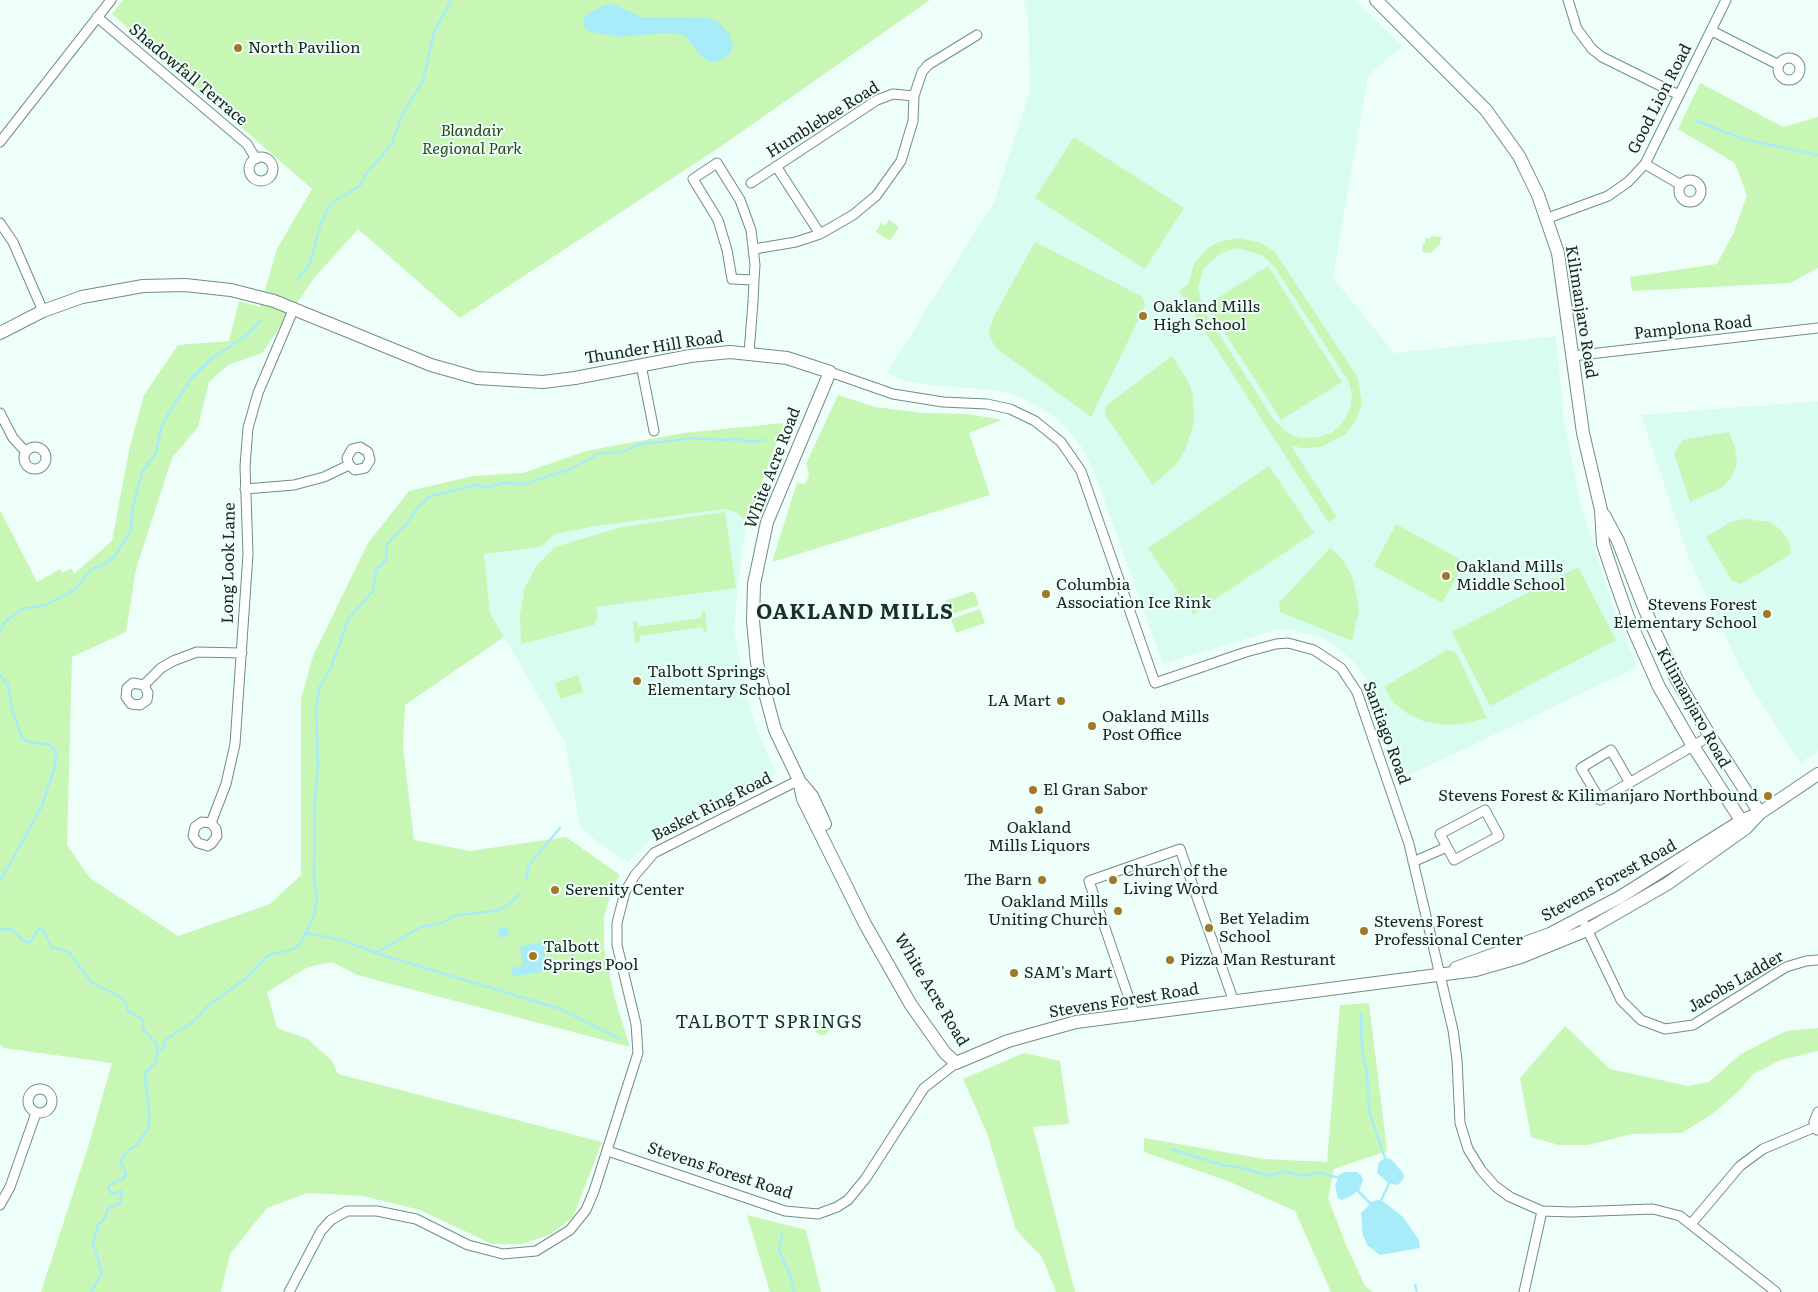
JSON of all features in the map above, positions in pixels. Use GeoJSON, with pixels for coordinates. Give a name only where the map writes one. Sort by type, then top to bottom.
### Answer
{"type":"FeatureCollection","features":[{"type":"Feature","properties":{"kind":"street"},"geometry":{"type":"LineString","coordinates":[[0,142],[111,0]]}},
{"type":"Feature","properties":{"kind":"street"},"geometry":{"type":"LineString","coordinates":[[1568,0],[1572,19],[1577,30],[1602,57],[1680,95]]}},
{"type":"Feature","properties":{"kind":"street","name":"Good Lion Road"},"geometry":{"type":"LineString","coordinates":[[1548,218],[1608,196],[1624,185],[1645,164],[1726,0]]}},
{"type":"Feature","properties":{"kind":"street","name":"Kilimanjaro Road"},"geometry":{"type":"LineString","coordinates":[[1378,1],[1486,110],[1519,156],[1548,218],[1563,281],[1583,432],[1601,510],[1603,544],[1628,617],[1659,687],[1693,746],[1743,825]]}},
{"type":"Feature","properties":{"kind":"street","name":"Shadowfall Terrace"},"geometry":{"type":"LineString","coordinates":[[97,17],[247,144],[256,159]]}},
{"type":"Feature","properties":{"kind":"street"},"geometry":{"type":"LineString","coordinates":[[1712,31],[1779,65]]}},
{"type":"Feature","properties":{"kind":"street"},"geometry":{"type":"LineString","coordinates":[[754,248],[796,242],[820,234],[864,207],[876,196],[894,173],[906,146],[913,121],[914,96],[922,72],[928,65],[977,35]]}},
{"type":"Feature","properties":{"kind":"street","name":"Humblebee Road"},"geometry":{"type":"LineString","coordinates":[[751,183],[885,96],[914,96]]}},
{"type":"Feature","properties":{"kind":"street"},"geometry":{"type":"LineString","coordinates":[[749,353],[754,280],[754,248],[747,215],[717,162],[693,178],[718,220],[727,250],[732,279],[754,280]]}},
{"type":"Feature","properties":{"kind":"street"},"geometry":{"type":"LineString","coordinates":[[1645,164],[1681,185]]}},
{"type":"Feature","properties":{"kind":"street"},"geometry":{"type":"LineString","coordinates":[[776,166],[820,234]]}},
{"type":"Feature","properties":{"kind":"street"},"geometry":{"type":"LineString","coordinates":[[0,223],[13,242],[43,311]]}},
{"type":"Feature","properties":{"kind":"street","name":"Thunder Hill Road"},"geometry":{"type":"LineString","coordinates":[[0,333],[62,302],[100,292],[165,284],[231,290],[294,308],[432,366],[477,378],[543,382],[713,353],[749,353],[787,358],[893,394],[943,402],[987,404],[1010,409],[1035,420],[1061,442],[1081,471],[1155,683]]}},
{"type":"Feature","properties":{"kind":"street","name":"Long Look Lane"},"geometry":{"type":"LineString","coordinates":[[210,823],[231,765],[237,724],[248,554],[245,488],[246,443],[252,413],[294,308]]}},
{"type":"Feature","properties":{"kind":"street","name":"Pamplona Road"},"geometry":{"type":"LineString","coordinates":[[1572,356],[1818,328]]}},
{"type":"Feature","properties":{"kind":"street"},"geometry":{"type":"LineString","coordinates":[[641,365],[654,431]]}},
{"type":"Feature","properties":{"kind":"street","name":"White Acre Road"},"geometry":{"type":"LineString","coordinates":[[830,372],[772,506],[762,543],[754,584],[754,648],[760,681],[776,730],[799,780],[812,796],[893,963],[950,1049],[956,1063]]}},
{"type":"Feature","properties":{"kind":"street"},"geometry":{"type":"LineString","coordinates":[[0,413],[13,438],[26,452]]}},
{"type":"Feature","properties":{"kind":"street"},"geometry":{"type":"LineString","coordinates":[[245,488],[306,482],[324,477],[349,465]]}},
{"type":"Feature","properties":{"kind":"street","name":"Kilimanjaro Road"},"geometry":{"type":"LineString","coordinates":[[1601,510],[1618,541],[1645,610],[1678,680],[1710,736],[1760,813]]}},
{"type":"Feature","properties":{"kind":"street","name":"Santiago Road"},"geometry":{"type":"LineString","coordinates":[[1155,683],[1246,652],[1276,644],[1288,643],[1302,646],[1329,658],[1342,668],[1357,692],[1400,816],[1413,862],[1454,1038],[1460,1123],[1468,1149],[1481,1170],[1495,1186],[1517,1200],[1542,1211]]}},
{"type":"Feature","properties":{"kind":"street"},"geometry":{"type":"LineString","coordinates":[[144,685],[161,668],[186,656],[210,651],[242,653]]}},
{"type":"Feature","properties":{"kind":"street"},"geometry":{"type":"LineString","coordinates":[[1630,783],[1611,750],[1581,768],[1600,800],[1630,783],[1710,736]]}},
{"type":"Feature","properties":{"kind":"street","name":"Stevens Forest Road"},"geometry":{"type":"LineString","coordinates":[[608,1151],[785,1211],[818,1214],[838,1207],[848,1200],[866,1178],[924,1088],[956,1063],[1008,1042],[1076,1022],[1476,970],[1503,962],[1584,924],[1660,873],[1743,825],[1818,774]]}},
{"type":"Feature","properties":{"kind":"street","name":"Basket Ring Road"},"geometry":{"type":"LineString","coordinates":[[608,1151],[638,1053],[636,1024],[617,945],[617,923],[625,892],[635,875],[654,853],[670,843],[799,780]]}},
{"type":"Feature","properties":{"kind":"street"},"geometry":{"type":"LineString","coordinates":[[1485,810],[1499,836],[1454,860],[1447,846],[1440,834],[1485,810]]}},
{"type":"Feature","properties":{"kind":"street"},"geometry":{"type":"LineString","coordinates":[[1413,862],[1447,846]]}},
{"type":"Feature","properties":{"kind":"street"},"geometry":{"type":"LineString","coordinates":[[1134,1013],[1089,881],[1180,849],[1234,1002]]}},
{"type":"Feature","properties":{"kind":"street","name":"Jacobs Ladder"},"geometry":{"type":"LineString","coordinates":[[1584,924],[1624,1004],[1641,1020],[1665,1028],[1693,1025],[1786,967],[1806,961],[1818,960]]}},
{"type":"Feature","properties":{"kind":"street"},"geometry":{"type":"LineString","coordinates":[[1691,1224],[1740,1166],[1763,1149],[1816,1128],[1814,1118],[1818,1112]]}},
{"type":"Feature","properties":{"kind":"street"},"geometry":{"type":"LineString","coordinates":[[0,1205],[10,1186],[36,1113]]}},
{"type":"Feature","properties":{"kind":"street"},"geometry":{"type":"LineString","coordinates":[[289,1292],[321,1231],[331,1220],[348,1211],[378,1211],[416,1219],[468,1245],[489,1252],[515,1255],[536,1251],[558,1239],[579,1220],[589,1203],[608,1151]]}},
{"type":"Feature","properties":{"kind":"street"},"geometry":{"type":"LineString","coordinates":[[1524,1292],[1542,1211],[1571,1212],[1653,1209],[1680,1216],[1776,1292]]}},
{"type":"Feature","properties":{"kind":"shaded area","name":"Oakland Mills High School"},"geometry":{"type":"Polygon","coordinates":[[[1023,0],[1355,0],[1402,46],[1368,76],[1333,278],[1394,353],[1556,336],[1564,418],[1580,502],[1611,601],[1637,667],[1403,778],[1366,678],[1350,658],[1323,638],[1293,630],[1278,629],[1163,664],[1094,471],[1080,444],[1059,420],[1029,401],[1012,394],[993,390],[927,385],[900,379],[887,373],[994,202],[1030,91],[1028,15],[1023,0]]]}},
{"type":"Feature","properties":{"kind":"shaded area","name":"Stevens Forest Elementary School"},"geometry":{"type":"Polygon","coordinates":[[[1818,401],[1818,751],[1800,763],[1742,672],[1688,556],[1641,415],[1818,401]]]}},
{"type":"Feature","properties":{"kind":"shaded area","name":"Talbott Springs Elementary School"},"geometry":{"type":"Polygon","coordinates":[[[726,509],[737,513],[747,522],[742,549],[734,628],[749,706],[776,773],[769,780],[650,840],[628,862],[588,835],[580,826],[565,742],[490,613],[484,554],[542,546],[555,534],[596,526],[726,509]]]}},
{"type":"Feature","properties":{"kind":"green space","name":"Blandair Regional Park"},"geometry":{"type":"Polygon","coordinates":[[[123,0],[930,0],[720,147],[460,318],[358,229],[315,277],[262,353],[228,365],[209,382],[198,427],[172,458],[136,569],[126,632],[72,657],[67,845],[90,878],[178,936],[270,904],[301,875],[301,699],[313,656],[368,543],[409,491],[473,476],[523,473],[586,451],[683,433],[784,423],[747,522],[737,513],[726,509],[596,526],[555,534],[542,546],[484,554],[490,613],[504,637],[405,705],[403,747],[414,840],[470,851],[566,837],[620,875],[613,886],[604,917],[604,949],[615,999],[630,1047],[357,975],[332,962],[308,967],[267,992],[277,1028],[308,1039],[332,1061],[338,1074],[602,1142],[573,1217],[549,1235],[521,1244],[492,1244],[420,1210],[363,1196],[307,1193],[267,1208],[230,1254],[221,1292],[41,1292],[89,1144],[112,1063],[4,1048],[0,1045],[0,510],[37,582],[60,569],[62,573],[71,568],[74,574],[112,541],[130,446],[144,395],[178,345],[229,341],[239,301],[260,307],[277,249],[312,189],[112,14],[123,0]]]}},
{"type":"Feature","properties":{"kind":"green space"},"geometry":{"type":"Polygon","coordinates":[[[1700,83],[1783,127],[1818,117],[1818,268],[1790,283],[1632,291],[1630,277],[1717,264],[1734,232],[1747,195],[1735,163],[1678,129],[1700,83]]]}},
{"type":"Feature","properties":{"kind":"green space"},"geometry":{"type":"Polygon","coordinates":[[[1074,137],[1184,208],[1145,269],[1035,198],[1074,137]]]}},
{"type":"Feature","properties":{"kind":"green space"},"geometry":{"type":"Polygon","coordinates":[[[889,220],[899,227],[890,241],[876,232],[881,223],[885,226],[889,220]]]}},
{"type":"Feature","properties":{"kind":"green space"},"geometry":{"type":"Polygon","coordinates":[[[1431,236],[1441,237],[1440,244],[1431,253],[1422,252],[1425,238],[1430,239],[1431,236]]]}},
{"type":"Feature","properties":{"kind":"green space"},"geometry":{"type":"Polygon","coordinates":[[[1237,238],[1259,242],[1275,252],[1358,378],[1362,404],[1356,420],[1346,434],[1321,447],[1302,448],[1291,446],[1337,517],[1328,522],[1179,291],[1188,285],[1194,264],[1207,249],[1216,243],[1237,238]],[[1237,248],[1221,253],[1203,269],[1198,288],[1204,311],[1274,420],[1293,436],[1304,438],[1319,437],[1333,432],[1343,422],[1350,408],[1352,396],[1349,382],[1274,266],[1262,255],[1237,248]]]}},
{"type":"Feature","properties":{"kind":"green space"},"geometry":{"type":"Polygon","coordinates":[[[1035,242],[1143,297],[1145,306],[1091,417],[996,348],[989,334],[993,318],[1035,242]]]}},
{"type":"Feature","properties":{"kind":"green space"},"geometry":{"type":"Polygon","coordinates":[[[1268,266],[1342,382],[1281,420],[1207,305],[1268,266]]]}},
{"type":"Feature","properties":{"kind":"green space"},"geometry":{"type":"Polygon","coordinates":[[[1172,356],[1188,381],[1193,395],[1194,422],[1185,451],[1177,463],[1153,485],[1105,415],[1106,406],[1172,356]]]}},
{"type":"Feature","properties":{"kind":"green space"},"geometry":{"type":"Polygon","coordinates":[[[838,395],[875,407],[923,413],[968,414],[1002,420],[969,433],[990,495],[772,562],[797,483],[805,484],[809,475],[806,464],[838,395]]]}},
{"type":"Feature","properties":{"kind":"green space"},"geometry":{"type":"Polygon","coordinates":[[[1729,432],[1735,447],[1737,464],[1732,476],[1723,487],[1690,502],[1674,453],[1682,440],[1729,432]]]}},
{"type":"Feature","properties":{"kind":"green space"},"geometry":{"type":"Polygon","coordinates":[[[1269,466],[1314,533],[1193,614],[1148,548],[1269,466]]]}},
{"type":"Feature","properties":{"kind":"green space"},"geometry":{"type":"Polygon","coordinates":[[[725,512],[736,588],[596,607],[598,616],[594,625],[521,644],[520,614],[525,587],[537,565],[555,547],[622,527],[725,512]]]}},
{"type":"Feature","properties":{"kind":"green space"},"geometry":{"type":"Polygon","coordinates":[[[1743,519],[1770,522],[1780,529],[1789,541],[1791,554],[1741,584],[1732,581],[1706,537],[1731,522],[1743,519]]]}},
{"type":"Feature","properties":{"kind":"green space"},"geometry":{"type":"Polygon","coordinates":[[[1396,524],[1465,562],[1442,603],[1374,566],[1396,524]]]}},
{"type":"Feature","properties":{"kind":"green space"},"geometry":{"type":"Polygon","coordinates":[[[1330,548],[1343,560],[1352,576],[1359,610],[1352,641],[1280,612],[1279,603],[1330,548]]]}},
{"type":"Feature","properties":{"kind":"green space"},"geometry":{"type":"Polygon","coordinates":[[[1578,567],[1616,640],[1490,706],[1452,632],[1578,567]]]}},
{"type":"Feature","properties":{"kind":"green space"},"geometry":{"type":"Polygon","coordinates":[[[974,591],[979,605],[950,615],[945,601],[974,591]]]}},
{"type":"Feature","properties":{"kind":"green space"},"geometry":{"type":"Polygon","coordinates":[[[980,609],[985,623],[956,633],[951,619],[980,609]]]}},
{"type":"Feature","properties":{"kind":"green space"},"geometry":{"type":"Polygon","coordinates":[[[703,610],[705,612],[707,633],[704,632],[702,627],[640,636],[640,641],[635,643],[633,621],[637,621],[638,627],[701,618],[703,610]]]}},
{"type":"Feature","properties":{"kind":"green space"},"geometry":{"type":"Polygon","coordinates":[[[1447,650],[1456,652],[1487,718],[1468,723],[1446,725],[1423,721],[1408,714],[1394,703],[1384,687],[1447,650]]]}},
{"type":"Feature","properties":{"kind":"green space"},"geometry":{"type":"Polygon","coordinates":[[[578,675],[583,692],[560,699],[555,683],[578,675]]]}},
{"type":"Feature","properties":{"kind":"green space"},"geometry":{"type":"Polygon","coordinates":[[[1369,1003],[1387,1151],[1334,1169],[1328,1198],[1346,1245],[1365,1286],[1373,1292],[1331,1292],[1295,1211],[1228,1181],[1144,1152],[1144,1138],[1264,1159],[1327,1162],[1340,1005],[1369,1003]]]}},
{"type":"Feature","properties":{"kind":"green space"},"geometry":{"type":"Polygon","coordinates":[[[819,1021],[825,1021],[829,1028],[825,1035],[819,1035],[815,1031],[815,1025],[819,1021]]]}},
{"type":"Feature","properties":{"kind":"green space"},"geometry":{"type":"Polygon","coordinates":[[[1565,1026],[1610,1069],[1688,1086],[1709,1082],[1741,1054],[1786,1031],[1818,1028],[1818,1051],[1781,1060],[1753,1074],[1740,1090],[1712,1114],[1682,1133],[1632,1134],[1588,1145],[1559,1145],[1531,1137],[1520,1078],[1565,1026]]]}},
{"type":"Feature","properties":{"kind":"green space"},"geometry":{"type":"Polygon","coordinates":[[[1024,1053],[1060,1061],[1069,1124],[1033,1127],[1075,1292],[1056,1292],[1042,1257],[1016,1230],[987,1133],[963,1079],[1024,1053]]]}},
{"type":"Feature","properties":{"kind":"green space"},"geometry":{"type":"Polygon","coordinates":[[[747,1215],[806,1230],[821,1292],[770,1292],[747,1215]]]}},
{"type":"Feature","properties":{"kind":"water"},"geometry":{"type":"Polygon","coordinates":[[[613,4],[642,17],[710,18],[717,21],[729,33],[733,47],[730,54],[717,62],[708,61],[700,55],[686,37],[680,34],[664,33],[620,37],[591,32],[585,29],[583,17],[605,5],[613,4]]]}},
{"type":"Feature","properties":{"kind":"water"},"geometry":{"type":"Polygon","coordinates":[[[503,926],[509,932],[503,938],[497,932],[503,926]]]}},
{"type":"Feature","properties":{"kind":"water","name":"Talbott Springs Pool"},"geometry":{"type":"Polygon","coordinates":[[[543,942],[547,971],[513,977],[511,969],[523,965],[520,946],[543,942]]]}},
{"type":"Feature","properties":{"kind":"water"},"geometry":{"type":"Polygon","coordinates":[[[1385,1158],[1391,1159],[1403,1173],[1404,1178],[1396,1185],[1388,1183],[1377,1173],[1379,1162],[1385,1158]]]}},
{"type":"Feature","properties":{"kind":"water"},"geometry":{"type":"Polygon","coordinates":[[[1357,1172],[1362,1176],[1363,1180],[1360,1189],[1342,1200],[1338,1198],[1335,1186],[1340,1174],[1357,1172]]]}},
{"type":"Feature","properties":{"kind":"water"},"geometry":{"type":"Polygon","coordinates":[[[1377,1200],[1383,1201],[1403,1217],[1419,1240],[1420,1248],[1380,1255],[1368,1246],[1363,1236],[1361,1213],[1372,1202],[1377,1200]]]}},
{"type":"Feature","properties":{"kind":"waterway"},"geometry":{"type":"LineString","coordinates":[[297,280],[310,264],[321,223],[331,203],[360,186],[365,175],[392,144],[401,117],[423,81],[434,33],[451,0]]}},
{"type":"Feature","properties":{"kind":"waterway"},"geometry":{"type":"LineString","coordinates":[[1697,121],[1743,139],[1818,155]]}},
{"type":"Feature","properties":{"kind":"waterway"},"geometry":{"type":"LineString","coordinates":[[0,631],[5,622],[22,609],[45,605],[67,594],[77,587],[90,570],[101,566],[114,557],[131,530],[132,510],[142,472],[156,453],[161,428],[169,412],[191,379],[212,358],[244,337],[260,321]]}},
{"type":"Feature","properties":{"kind":"waterway"},"geometry":{"type":"LineString","coordinates":[[157,1053],[165,1046],[164,1042],[168,1038],[194,1021],[209,1005],[245,979],[269,955],[294,949],[301,943],[314,916],[317,897],[314,878],[315,799],[318,768],[316,710],[319,688],[331,667],[349,618],[373,591],[376,570],[386,560],[387,544],[405,526],[419,506],[430,496],[477,485],[487,488],[502,483],[524,484],[571,469],[600,453],[621,452],[641,444],[693,438],[738,439],[752,442],[765,440]]}},
{"type":"Feature","properties":{"kind":"waterway"},"geometry":{"type":"LineString","coordinates":[[0,675],[8,685],[12,710],[23,739],[50,745],[55,750],[56,756],[55,766],[41,808],[0,881]]}},
{"type":"Feature","properties":{"kind":"waterway"},"geometry":{"type":"LineString","coordinates":[[527,879],[528,866],[560,828]]}},
{"type":"Feature","properties":{"kind":"waterway"},"geometry":{"type":"LineString","coordinates":[[376,953],[421,927],[442,923],[456,915],[495,911],[508,905],[519,894]]}},
{"type":"Feature","properties":{"kind":"waterway"},"geometry":{"type":"LineString","coordinates":[[0,930],[8,929],[14,931],[23,941],[30,943],[39,928],[42,929],[52,947],[69,952],[91,982],[125,1001],[128,1011],[143,1019],[143,1029],[156,1043],[155,1063],[146,1072],[145,1077],[149,1127],[136,1146],[130,1149],[120,1161],[126,1174],[124,1178],[111,1184],[108,1188],[112,1194],[121,1191],[122,1193],[120,1203],[107,1209],[105,1219],[98,1225],[93,1243],[102,1273],[91,1292]]}},
{"type":"Feature","properties":{"kind":"waterway"},"geometry":{"type":"LineString","coordinates":[[305,933],[342,940],[376,953],[560,1009],[620,1039]]}},
{"type":"Feature","properties":{"kind":"waterway"},"geometry":{"type":"LineString","coordinates":[[1361,1013],[1362,1050],[1367,1073],[1369,1111],[1386,1161]]}},
{"type":"Feature","properties":{"kind":"waterway"},"geometry":{"type":"LineString","coordinates":[[1172,1149],[1225,1166],[1239,1167],[1269,1176],[1285,1171],[1303,1176],[1318,1172],[1339,1178]]}},
{"type":"Feature","properties":{"kind":"waterway"},"geometry":{"type":"LineString","coordinates":[[1380,1203],[1390,1181]]}},
{"type":"Feature","properties":{"kind":"waterway"},"geometry":{"type":"LineString","coordinates":[[1356,1189],[1371,1204]]}},
{"type":"Feature","properties":{"kind":"waterway"},"geometry":{"type":"LineString","coordinates":[[782,1235],[779,1251],[791,1277],[794,1292]]}},
{"type":"Feature","properties":{"kind":"waterway"},"geometry":{"type":"LineString","coordinates":[[1415,1285],[1417,1292]]}},
{"type":"Feature","properties":{"kind":"place","name":"North Pavilion"},"geometry":{"type":"Point","coordinates":[238,48]}},
{"type":"Feature","properties":{"kind":"place","name":"Oakland Mills High School"},"geometry":{"type":"Point","coordinates":[1143,316]}},
{"type":"Feature","properties":{"kind":"place","name":"Oakland Mills Middle School"},"geometry":{"type":"Point","coordinates":[1446,576]}},
{"type":"Feature","properties":{"kind":"place","name":"Columbia Association Ice Rink"},"geometry":{"type":"Point","coordinates":[1046,594]}},
{"type":"Feature","properties":{"kind":"place","name":"Stevens Forest Elementary School"},"geometry":{"type":"Point","coordinates":[1767,614]}},
{"type":"Feature","properties":{"kind":"place","name":"Talbott Springs Elementary School"},"geometry":{"type":"Point","coordinates":[637,681]}},
{"type":"Feature","properties":{"kind":"place","name":"LA Mart"},"geometry":{"type":"Point","coordinates":[1061,701]}},
{"type":"Feature","properties":{"kind":"place","name":"Oakland Mills Post Office"},"geometry":{"type":"Point","coordinates":[1092,726]}},
{"type":"Feature","properties":{"kind":"place","name":"El Gran Sabor"},"geometry":{"type":"Point","coordinates":[1033,790]}},
{"type":"Feature","properties":{"kind":"place","name":"Stevens Forest & Kilimanjaro Northbound"},"geometry":{"type":"Point","coordinates":[1768,796]}},
{"type":"Feature","properties":{"kind":"place","name":"Oakland Mills Liquors"},"geometry":{"type":"Point","coordinates":[1039,810]}},
{"type":"Feature","properties":{"kind":"place","name":"The Barn"},"geometry":{"type":"Point","coordinates":[1042,880]}},
{"type":"Feature","properties":{"kind":"place","name":"Church of the Living Word"},"geometry":{"type":"Point","coordinates":[1113,880]}},
{"type":"Feature","properties":{"kind":"place","name":"Serenity Center"},"geometry":{"type":"Point","coordinates":[555,890]}},
{"type":"Feature","properties":{"kind":"place","name":"Oakland Mills Uniting Church"},"geometry":{"type":"Point","coordinates":[1118,911]}},
{"type":"Feature","properties":{"kind":"place","name":"Bet Yeladim School"},"geometry":{"type":"Point","coordinates":[1209,928]}},
{"type":"Feature","properties":{"kind":"place","name":"Stevens Forest Professional Center"},"geometry":{"type":"Point","coordinates":[1364,931]}},
{"type":"Feature","properties":{"kind":"place","name":"Talbott Springs Pool"},"geometry":{"type":"Point","coordinates":[533,956]}},
{"type":"Feature","properties":{"kind":"place","name":"Pizza Man Resturant"},"geometry":{"type":"Point","coordinates":[1170,960]}},
{"type":"Feature","properties":{"kind":"place","name":"SAM's Mart"},"geometry":{"type":"Point","coordinates":[1014,973]}},
{"type":"Feature","properties":{"kind":"district","name":"OAKLAND MILLS"},"geometry":{"type":"Point","coordinates":[855,613]}},
{"type":"Feature","properties":{"kind":"district","name":"TALBOTT SPRINGS"},"geometry":{"type":"Point","coordinates":[769,1023]}}]}
